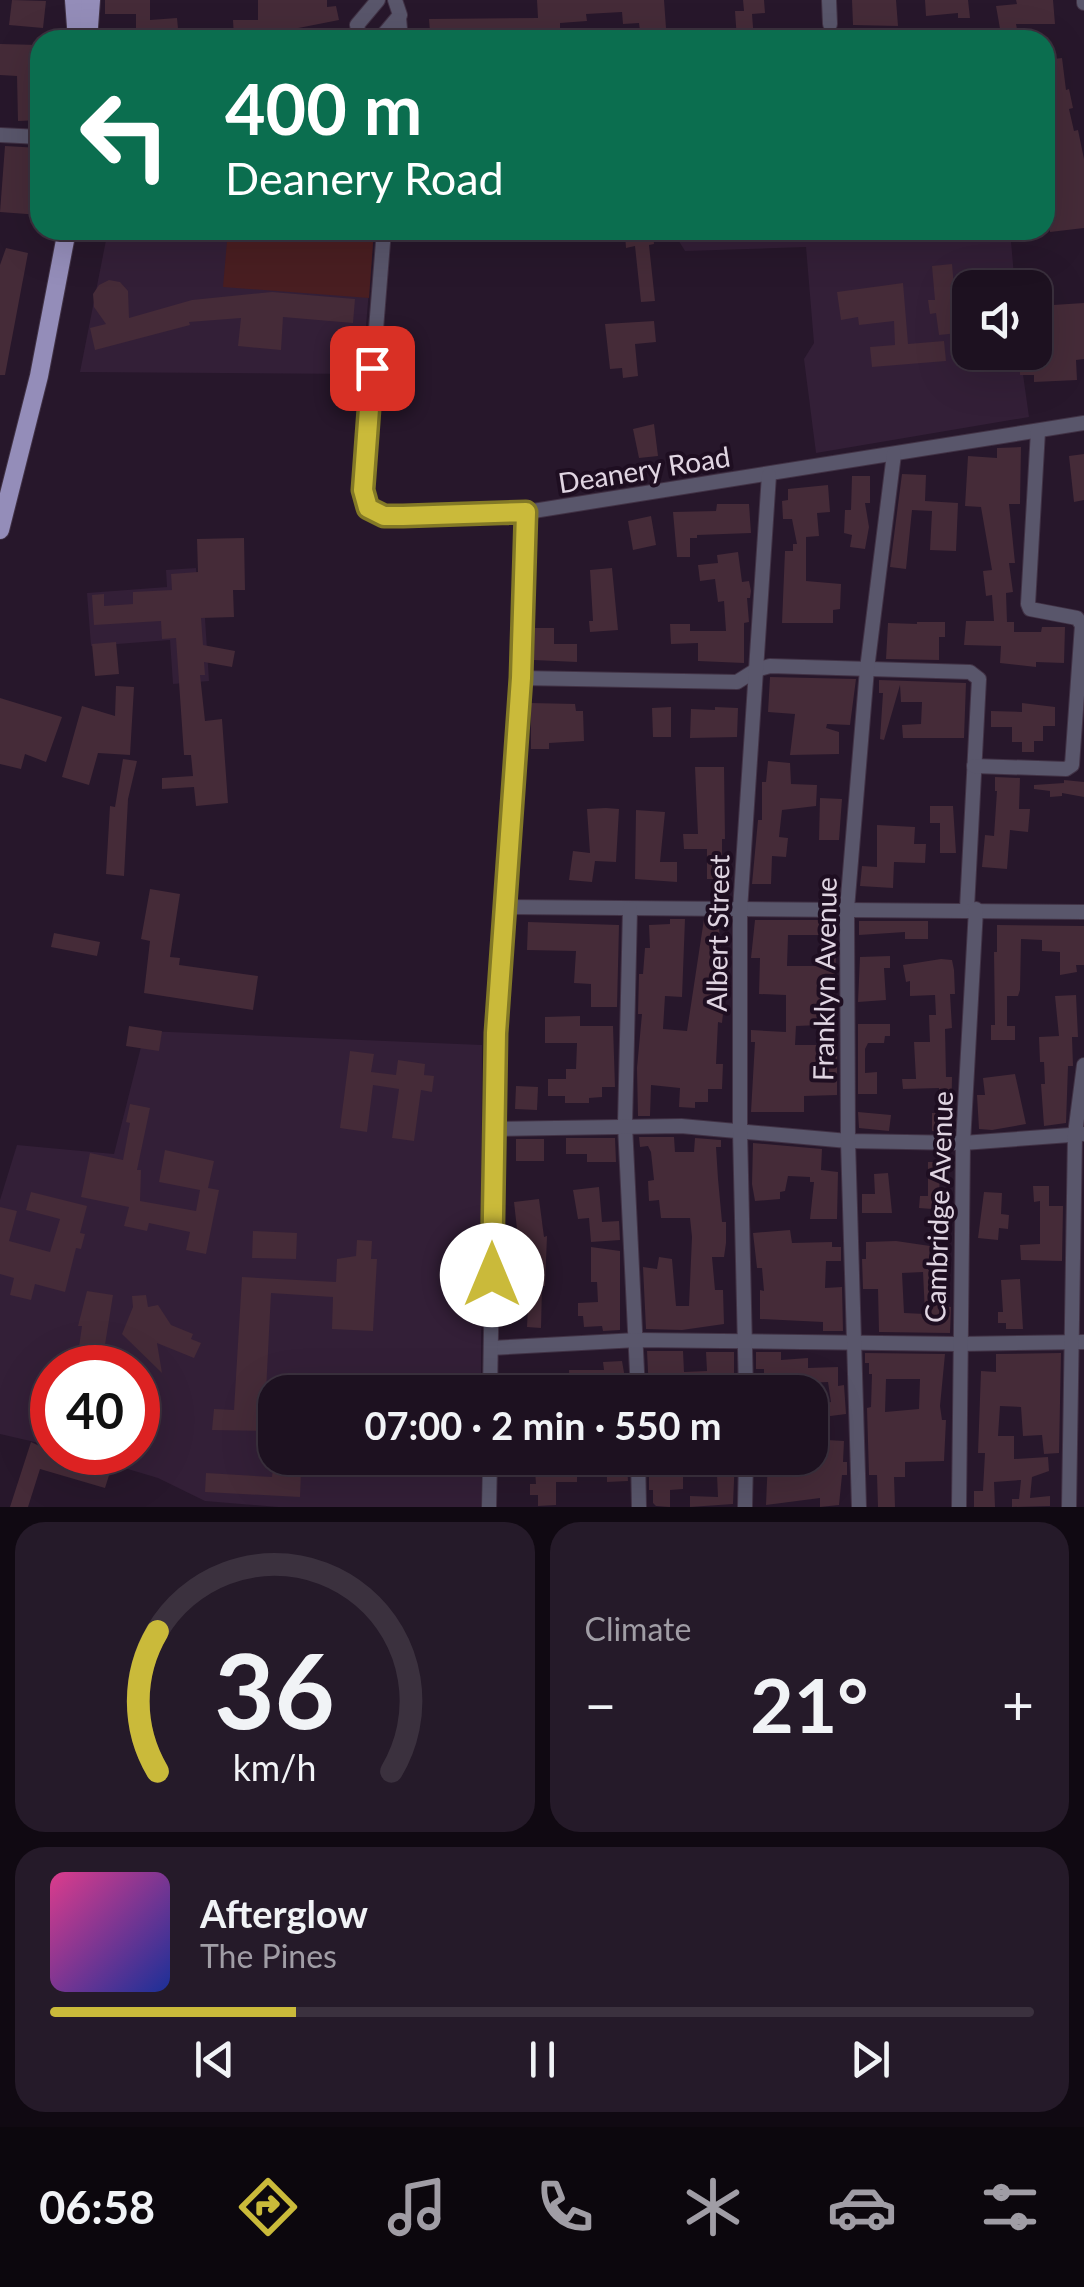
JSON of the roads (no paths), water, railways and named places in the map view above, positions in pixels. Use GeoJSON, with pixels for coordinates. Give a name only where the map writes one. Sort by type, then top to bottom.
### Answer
{"type":"FeatureCollection","features":[{"type":"Feature","properties":{"kind":"main road"},"geometry":{"type":"LineString","coordinates":[[74,0],[76,30]]}},
{"type":"Feature","properties":{"kind":"main road"},"geometry":{"type":"LineString","coordinates":[[89,30],[91,0]]}},
{"type":"Feature","properties":{"kind":"main road"},"geometry":{"type":"LineString","coordinates":[[0,530],[7,477],[39,376],[65,240]]}},
{"type":"Feature","properties":{"kind":"street"},"geometry":{"type":"LineString","coordinates":[[361,30],[378,0]]}},
{"type":"Feature","properties":{"kind":"street"},"geometry":{"type":"LineString","coordinates":[[395,0],[401,30]]}},
{"type":"Feature","properties":{"kind":"street"},"geometry":{"type":"LineString","coordinates":[[388,30],[415,0]]}},
{"type":"Feature","properties":{"kind":"street"},"geometry":{"type":"LineString","coordinates":[[829,0],[830,24]]}},
{"type":"Feature","properties":{"kind":"street"},"geometry":{"type":"LineString","coordinates":[[0,136],[30,137]]}},
{"type":"Feature","properties":{"kind":"street","name":"Deanery Road"},"geometry":{"type":"LineString","coordinates":[[383,240],[363,490],[368,508],[384,516],[526,512],[1084,423]]}},
{"type":"Feature","properties":{"kind":"street"},"geometry":{"type":"LineString","coordinates":[[974,766],[1066,769],[1072,765],[1082,625],[1077,618],[1030,609],[1028,604],[1038,430]]}},
{"type":"Feature","properties":{"kind":"street","name":"Franklyn Avenue"},"geometry":{"type":"LineString","coordinates":[[860,1507],[848,1142],[846,909],[867,669],[894,454]]}},
{"type":"Feature","properties":{"kind":"street","name":"Albert Street"},"geometry":{"type":"LineString","coordinates":[[746,1375],[740,910],[769,475]]}},
{"type":"Feature","properties":{"kind":"street"},"geometry":{"type":"LineString","coordinates":[[490,1375],[492,1129],[521,678],[526,512]]}},
{"type":"Feature","properties":{"kind":"street"},"geometry":{"type":"LineString","coordinates":[[521,678],[738,682],[770,666],[867,669]]}},
{"type":"Feature","properties":{"kind":"street","name":"Cambridge Avenue"},"geometry":{"type":"LineString","coordinates":[[867,669],[970,672],[979,678],[963,1143],[958,1507]]}},
{"type":"Feature","properties":{"kind":"street"},"geometry":{"type":"LineString","coordinates":[[504,907],[1084,912]]}},
{"type":"Feature","properties":{"kind":"street"},"geometry":{"type":"LineString","coordinates":[[630,909],[625,1125],[638,1375]]}},
{"type":"Feature","properties":{"kind":"street"},"geometry":{"type":"LineString","coordinates":[[1069,1507],[1078,1342],[1084,1065]]}},
{"type":"Feature","properties":{"kind":"street"},"geometry":{"type":"LineString","coordinates":[[492,1129],[625,1125],[848,1142],[963,1143],[1080,1134]]}},
{"type":"Feature","properties":{"kind":"street"},"geometry":{"type":"LineString","coordinates":[[491,1348],[637,1340],[1078,1342]]}},
{"type":"Feature","properties":{"kind":"street"},"geometry":{"type":"LineString","coordinates":[[489,1507],[490,1475]]}},
{"type":"Feature","properties":{"kind":"street"},"geometry":{"type":"LineString","coordinates":[[638,1475],[639,1507]]}},
{"type":"Feature","properties":{"kind":"street"},"geometry":{"type":"LineString","coordinates":[[745,1507],[746,1475]]}}]}
